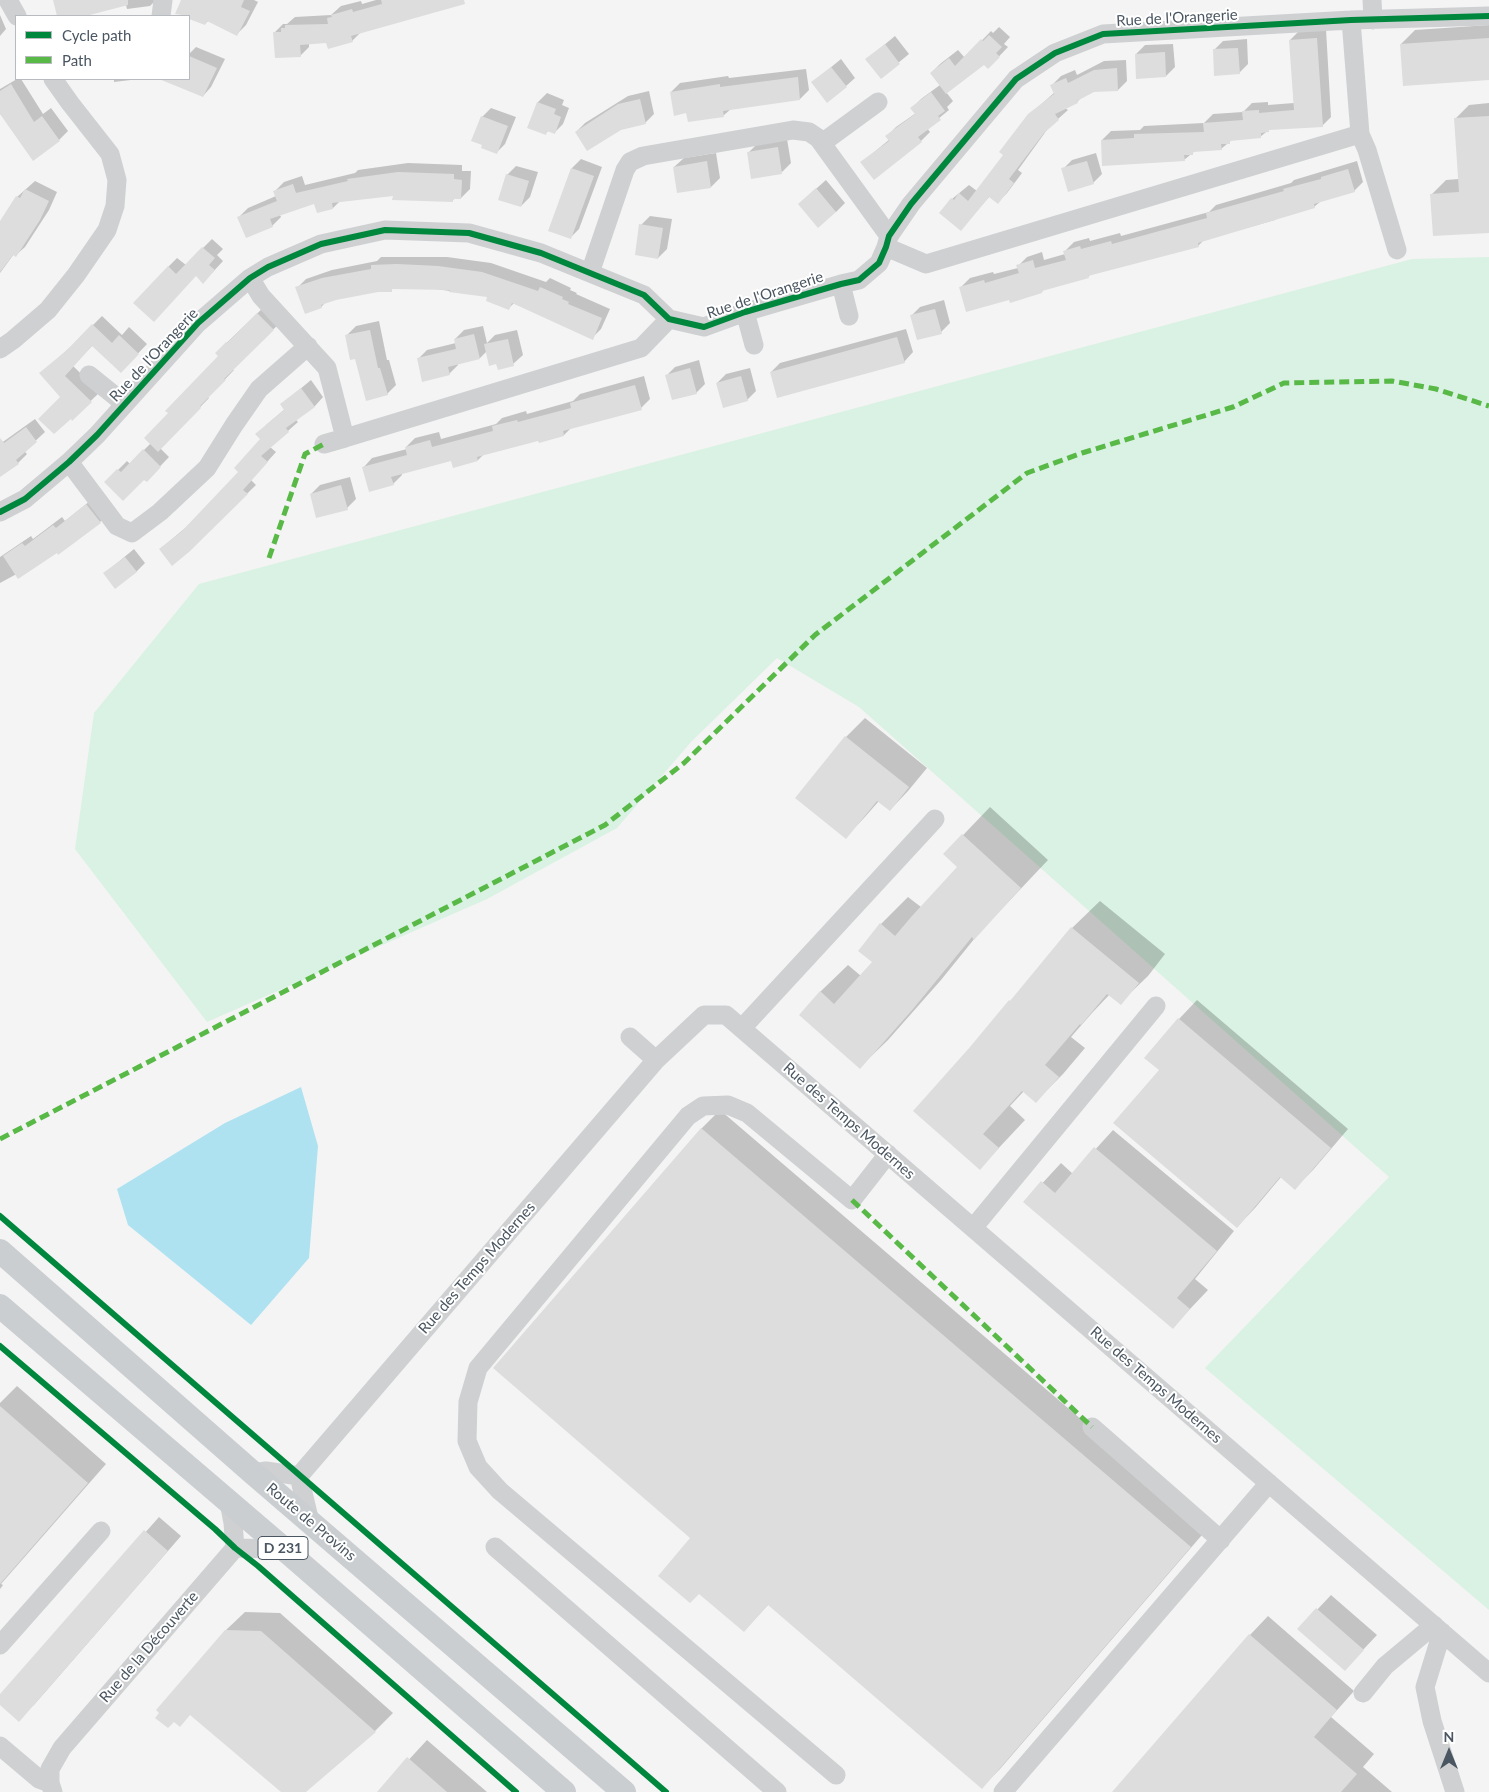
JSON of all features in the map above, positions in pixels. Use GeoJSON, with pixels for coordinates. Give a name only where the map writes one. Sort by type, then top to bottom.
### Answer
{"type":"FeatureCollection","features":[{"type":"Feature","properties":{"kind":"main road","name":"Route de Provins"},"geometry":{"type":"LineString","coordinates":[[0,1251],[253,1473],[624,1792]]}},
{"type":"Feature","properties":{"kind":"main road","name":"D 231"},"geometry":{"type":"LineString","coordinates":[[0,1306],[564,1792]]}},
{"type":"Feature","properties":{"kind":"street"},"geometry":{"type":"LineString","coordinates":[[8,0],[16,15]]}},
{"type":"Feature","properties":{"kind":"street"},"geometry":{"type":"LineString","coordinates":[[161,15],[163,0]]}},
{"type":"Feature","properties":{"kind":"street"},"geometry":{"type":"LineString","coordinates":[[1372,0],[1373,20]]}},
{"type":"Feature","properties":{"kind":"street","name":"Rue de l'Orangerie"},"geometry":{"type":"LineString","coordinates":[[0,512],[25,499],[69,462],[198,324],[250,278],[321,244],[385,230],[469,233],[541,253],[644,295],[669,319],[704,327],[745,312],[858,280],[879,263],[887,241],[911,204],[1016,79],[1055,53],[1103,34],[1351,20],[1489,16]]}},
{"type":"Feature","properties":{"kind":"street"},"geometry":{"type":"LineString","coordinates":[[1351,20],[1360,134],[1367,150],[1397,250]]}},
{"type":"Feature","properties":{"kind":"street"},"geometry":{"type":"LineString","coordinates":[[0,349],[48,310],[76,275],[107,230],[115,206],[117,180],[110,154],[54,80]]}},
{"type":"Feature","properties":{"kind":"street"},"geometry":{"type":"LineString","coordinates":[[822,143],[878,102]]}},
{"type":"Feature","properties":{"kind":"street"},"geometry":{"type":"LineString","coordinates":[[590,273],[625,170],[630,162],[635,159],[793,130],[809,132],[815,135],[887,241],[926,264],[1360,134]]}},
{"type":"Feature","properties":{"kind":"street"},"geometry":{"type":"LineString","coordinates":[[250,278],[261,296],[327,368],[345,438]]}},
{"type":"Feature","properties":{"kind":"street"},"geometry":{"type":"LineString","coordinates":[[841,284],[849,316]]}},
{"type":"Feature","properties":{"kind":"street"},"geometry":{"type":"LineString","coordinates":[[745,312],[754,345]]}},
{"type":"Feature","properties":{"kind":"street"},"geometry":{"type":"LineString","coordinates":[[324,444],[641,348],[669,319]]}},
{"type":"Feature","properties":{"kind":"street"},"geometry":{"type":"LineString","coordinates":[[69,462],[117,526],[132,533],[160,512],[207,468],[259,389],[308,346]]}},
{"type":"Feature","properties":{"kind":"street"},"geometry":{"type":"LineString","coordinates":[[90,375],[124,404]]}},
{"type":"Feature","properties":{"kind":"street"},"geometry":{"type":"LineString","coordinates":[[742,1028],[934,819]]}},
{"type":"Feature","properties":{"kind":"street"},"geometry":{"type":"LineString","coordinates":[[973,1228],[1156,1006]]}},
{"type":"Feature","properties":{"kind":"street","name":"Rue des Temps Modernes"},"geometry":{"type":"LineString","coordinates":[[299,1476],[656,1060],[704,1014],[726,1014],[1489,1673]]}},
{"type":"Feature","properties":{"kind":"street"},"geometry":{"type":"LineString","coordinates":[[630,1037],[656,1060]]}},
{"type":"Feature","properties":{"kind":"street"},"geometry":{"type":"LineString","coordinates":[[836,1775],[500,1491],[478,1467],[467,1441],[468,1402],[478,1368],[688,1116],[703,1106],[728,1105],[747,1113],[852,1200],[888,1154]]}},
{"type":"Feature","properties":{"kind":"street"},"geometry":{"type":"LineString","coordinates":[[1092,1426],[1220,1540]]}},
{"type":"Feature","properties":{"kind":"street"},"geometry":{"type":"LineString","coordinates":[[253,1473],[266,1471],[299,1476],[310,1522]]}},
{"type":"Feature","properties":{"kind":"street"},"geometry":{"type":"LineString","coordinates":[[1004,1792],[1269,1484]]}},
{"type":"Feature","properties":{"kind":"street"},"geometry":{"type":"LineString","coordinates":[[229,1502],[235,1548],[284,1549]]}},
{"type":"Feature","properties":{"kind":"street"},"geometry":{"type":"LineString","coordinates":[[0,1645],[101,1531]]}},
{"type":"Feature","properties":{"kind":"street"},"geometry":{"type":"LineString","coordinates":[[495,1547],[777,1792]]}},
{"type":"Feature","properties":{"kind":"street","name":"Rue de la Découverte"},"geometry":{"type":"LineString","coordinates":[[52,1787],[50,1768],[62,1748],[235,1548]]}},
{"type":"Feature","properties":{"kind":"street"},"geometry":{"type":"LineString","coordinates":[[1363,1693],[1385,1666],[1438,1629]]}},
{"type":"Feature","properties":{"kind":"street"},"geometry":{"type":"LineString","coordinates":[[1438,1629],[1425,1687],[1432,1721],[1455,1792]]}},
{"type":"Feature","properties":{"kind":"street"},"geometry":{"type":"LineString","coordinates":[[0,1746],[39,1779],[52,1787]]}},
{"type":"Feature","properties":{"kind":"green space"},"geometry":{"type":"Polygon","coordinates":[[[1489,257],[1489,1610],[1205,1368],[1389,1177],[859,707],[777,658],[691,742],[617,828],[487,899],[207,1022],[75,849],[94,713],[199,584],[1412,259],[1489,257]]]}},
{"type":"Feature","properties":{"kind":"water"},"geometry":{"type":"Polygon","coordinates":[[[301,1087],[318,1146],[309,1258],[251,1325],[128,1225],[117,1189],[225,1123],[301,1087]]]}},
{"type":"Feature","properties":{"kind":"building"},"geometry":{"type":"Polygon","coordinates":[[[53,0],[128,0],[128,5],[90,15],[57,15],[53,0]]]}},
{"type":"Feature","properties":{"kind":"building"},"geometry":{"type":"Polygon","coordinates":[[[181,0],[244,0],[241,7],[250,11],[237,36],[207,21],[205,25],[190,19],[190,15],[175,14],[181,0]]]}},
{"type":"Feature","properties":{"kind":"building"},"geometry":{"type":"Polygon","coordinates":[[[381,0],[464,0],[465,4],[351,36],[353,42],[328,49],[326,43],[300,45],[301,57],[275,58],[273,32],[281,32],[281,28],[285,28],[285,25],[328,24],[327,18],[332,17],[331,15],[352,9],[353,12],[382,4],[381,0]]]}},
{"type":"Feature","properties":{"kind":"building"},"geometry":{"type":"Polygon","coordinates":[[[989,35],[1002,47],[996,53],[1000,57],[988,69],[984,65],[946,94],[930,73],[949,58],[955,66],[981,39],[983,41],[989,35]]]}},
{"type":"Feature","properties":{"kind":"building"},"geometry":{"type":"Polygon","coordinates":[[[1317,38],[1323,127],[1269,130],[1269,132],[1261,133],[1261,138],[1230,141],[1230,144],[1221,144],[1222,150],[1193,152],[1193,155],[1184,155],[1185,161],[1102,166],[1101,140],[1134,138],[1134,134],[1204,132],[1203,123],[1243,120],[1242,111],[1259,110],[1259,113],[1294,110],[1289,40],[1317,38]]]}},
{"type":"Feature","properties":{"kind":"building"},"geometry":{"type":"Polygon","coordinates":[[[1489,38],[1489,80],[1403,86],[1400,44],[1489,38]]]}},
{"type":"Feature","properties":{"kind":"building"},"geometry":{"type":"Polygon","coordinates":[[[885,44],[900,64],[881,79],[865,59],[885,44]]]}},
{"type":"Feature","properties":{"kind":"building"},"geometry":{"type":"Polygon","coordinates":[[[1238,48],[1240,74],[1214,76],[1213,49],[1238,48]]]}},
{"type":"Feature","properties":{"kind":"building"},"geometry":{"type":"Polygon","coordinates":[[[1165,52],[1166,77],[1136,79],[1135,54],[1165,52]]]}},
{"type":"Feature","properties":{"kind":"building"},"geometry":{"type":"Polygon","coordinates":[[[190,56],[217,68],[203,97],[161,80],[190,80],[190,56]]]}},
{"type":"Feature","properties":{"kind":"building"},"geometry":{"type":"Polygon","coordinates":[[[831,67],[847,87],[827,103],[811,82],[831,67]]]}},
{"type":"Feature","properties":{"kind":"building"},"geometry":{"type":"Polygon","coordinates":[[[1117,68],[1118,91],[1094,92],[1077,101],[1078,103],[1055,114],[1059,120],[1044,133],[1009,179],[1014,183],[998,204],[989,197],[961,231],[939,213],[951,198],[954,200],[959,193],[968,201],[1003,155],[999,152],[1028,114],[1054,94],[1050,85],[1066,78],[1068,83],[1094,70],[1117,68]]]}},
{"type":"Feature","properties":{"kind":"building"},"geometry":{"type":"Polygon","coordinates":[[[798,77],[800,100],[723,111],[724,117],[688,122],[686,113],[674,116],[670,92],[720,84],[720,87],[798,77]]]}},
{"type":"Feature","properties":{"kind":"building"},"geometry":{"type":"Polygon","coordinates":[[[11,84],[34,122],[42,116],[60,141],[33,161],[0,114],[0,91],[11,84]]]}},
{"type":"Feature","properties":{"kind":"building"},"geometry":{"type":"Polygon","coordinates":[[[931,92],[945,111],[938,116],[941,120],[918,137],[922,142],[874,180],[860,162],[889,141],[885,136],[915,114],[910,108],[931,92]]]}},
{"type":"Feature","properties":{"kind":"building"},"geometry":{"type":"Polygon","coordinates":[[[640,99],[646,124],[621,130],[587,151],[575,132],[618,104],[640,99]]]}},
{"type":"Feature","properties":{"kind":"building"},"geometry":{"type":"Polygon","coordinates":[[[537,102],[556,109],[554,114],[561,117],[555,134],[547,131],[546,135],[527,128],[537,102]]]}},
{"type":"Feature","properties":{"kind":"building"},"geometry":{"type":"Polygon","coordinates":[[[481,116],[508,126],[497,154],[481,148],[482,145],[471,141],[481,116]]]}},
{"type":"Feature","properties":{"kind":"building"},"geometry":{"type":"Polygon","coordinates":[[[1489,116],[1489,233],[1433,236],[1430,194],[1459,192],[1454,118],[1489,116]]]}},
{"type":"Feature","properties":{"kind":"building"},"geometry":{"type":"Polygon","coordinates":[[[778,147],[782,174],[751,179],[747,152],[778,147]]]}},
{"type":"Feature","properties":{"kind":"building"},"geometry":{"type":"Polygon","coordinates":[[[707,161],[711,188],[677,193],[673,167],[707,161]]]}},
{"type":"Feature","properties":{"kind":"building"},"geometry":{"type":"Polygon","coordinates":[[[1087,161],[1094,184],[1068,192],[1061,168],[1087,161]]]}},
{"type":"Feature","properties":{"kind":"building"},"geometry":{"type":"Polygon","coordinates":[[[571,168],[594,176],[571,239],[548,231],[571,168]]]}},
{"type":"Feature","properties":{"kind":"building"},"geometry":{"type":"Polygon","coordinates":[[[1348,169],[1355,192],[1314,204],[1315,208],[1198,243],[1199,247],[1088,276],[1089,278],[1042,291],[1042,293],[1010,303],[1009,300],[966,312],[959,287],[984,280],[985,283],[1019,273],[1016,265],[1033,260],[1035,268],[1066,260],[1063,251],[1080,246],[1081,249],[1111,241],[1112,244],[1207,218],[1206,213],[1284,191],[1283,189],[1321,179],[1321,177],[1348,169]]]}},
{"type":"Feature","properties":{"kind":"building"},"geometry":{"type":"Polygon","coordinates":[[[398,172],[454,174],[454,179],[462,180],[461,199],[453,199],[453,202],[392,200],[393,196],[332,203],[333,209],[317,213],[314,204],[270,219],[273,227],[246,238],[237,217],[277,201],[273,191],[293,184],[296,193],[348,181],[347,179],[398,172]]]}},
{"type":"Feature","properties":{"kind":"building"},"geometry":{"type":"Polygon","coordinates":[[[506,174],[529,181],[521,207],[498,200],[506,174]]]}},
{"type":"Feature","properties":{"kind":"building"},"geometry":{"type":"Polygon","coordinates":[[[816,188],[836,212],[818,228],[798,204],[816,188]]]}},
{"type":"Feature","properties":{"kind":"building"},"geometry":{"type":"Polygon","coordinates":[[[25,189],[49,201],[40,220],[16,257],[13,255],[0,272],[0,221],[16,196],[20,198],[25,189]]]}},
{"type":"Feature","properties":{"kind":"building"},"geometry":{"type":"Polygon","coordinates":[[[639,224],[663,228],[658,259],[635,255],[639,224]]]}},
{"type":"Feature","properties":{"kind":"building"},"geometry":{"type":"Polygon","coordinates":[[[202,247],[215,258],[209,265],[215,270],[203,284],[196,276],[154,322],[133,303],[168,266],[176,274],[202,247]]]}},
{"type":"Feature","properties":{"kind":"building"},"geometry":{"type":"Polygon","coordinates":[[[371,265],[438,266],[482,272],[538,291],[540,287],[563,297],[562,299],[569,302],[568,304],[602,318],[593,340],[512,303],[509,310],[486,301],[487,297],[449,292],[450,290],[392,289],[392,292],[378,292],[336,300],[321,305],[322,308],[305,314],[295,287],[322,278],[371,269],[371,265]]]}},
{"type":"Feature","properties":{"kind":"building"},"geometry":{"type":"Polygon","coordinates":[[[935,309],[942,334],[917,340],[910,315],[935,309]]]}},
{"type":"Feature","properties":{"kind":"building"},"geometry":{"type":"Polygon","coordinates":[[[257,313],[274,330],[224,379],[226,380],[200,406],[201,408],[158,452],[144,438],[168,413],[165,411],[218,356],[215,353],[257,313]]]}},
{"type":"Feature","properties":{"kind":"building"},"geometry":{"type":"Polygon","coordinates":[[[92,324],[112,343],[119,335],[139,354],[121,373],[92,346],[65,376],[92,402],[72,421],[71,419],[54,434],[38,419],[60,397],[39,373],[66,351],[92,324]]]}},
{"type":"Feature","properties":{"kind":"building"},"geometry":{"type":"Polygon","coordinates":[[[370,330],[378,368],[380,368],[388,395],[366,401],[355,359],[350,360],[345,335],[370,330]]]}},
{"type":"Feature","properties":{"kind":"building"},"geometry":{"type":"Polygon","coordinates":[[[474,334],[480,359],[448,367],[450,375],[422,382],[417,358],[456,349],[454,339],[474,334]]]}},
{"type":"Feature","properties":{"kind":"building"},"geometry":{"type":"Polygon","coordinates":[[[897,337],[905,363],[777,398],[770,372],[897,337]]]}},
{"type":"Feature","properties":{"kind":"building"},"geometry":{"type":"Polygon","coordinates":[[[508,339],[514,366],[498,370],[496,364],[489,366],[484,344],[508,339]]]}},
{"type":"Feature","properties":{"kind":"building"},"geometry":{"type":"Polygon","coordinates":[[[690,368],[697,394],[672,400],[665,375],[690,368]]]}},
{"type":"Feature","properties":{"kind":"building"},"geometry":{"type":"Polygon","coordinates":[[[741,376],[748,401],[723,408],[716,383],[741,376]]]}},
{"type":"Feature","properties":{"kind":"building"},"geometry":{"type":"Polygon","coordinates":[[[635,385],[642,410],[563,431],[564,436],[477,457],[478,461],[453,468],[451,461],[391,477],[394,485],[369,492],[362,467],[407,455],[405,447],[430,440],[432,447],[493,431],[492,426],[517,420],[518,422],[571,408],[570,403],[635,385]]]}},
{"type":"Feature","properties":{"kind":"building"},"geometry":{"type":"Polygon","coordinates":[[[301,388],[315,407],[286,428],[289,432],[261,456],[268,462],[243,490],[248,494],[189,552],[172,566],[159,549],[181,532],[238,472],[234,468],[260,439],[255,434],[284,410],[280,404],[301,388]]]}},
{"type":"Feature","properties":{"kind":"building"},"geometry":{"type":"Polygon","coordinates":[[[26,427],[37,442],[16,460],[19,464],[0,477],[0,438],[4,443],[26,427]]]}},
{"type":"Feature","properties":{"kind":"building"},"geometry":{"type":"Polygon","coordinates":[[[143,449],[161,467],[147,482],[144,480],[123,501],[104,482],[117,469],[121,472],[143,449]]]}},
{"type":"Feature","properties":{"kind":"building"},"geometry":{"type":"Polygon","coordinates":[[[341,485],[348,510],[316,518],[310,494],[341,485]]]}},
{"type":"Feature","properties":{"kind":"building"},"geometry":{"type":"Polygon","coordinates":[[[86,504],[101,523],[58,555],[57,553],[18,579],[3,556],[22,543],[25,546],[53,525],[56,528],[86,504]]]}},
{"type":"Feature","properties":{"kind":"building"},"geometry":{"type":"Polygon","coordinates":[[[125,557],[137,572],[115,589],[103,573],[125,557]]]}},
{"type":"Feature","properties":{"kind":"building"},"geometry":{"type":"Polygon","coordinates":[[[845,736],[909,787],[890,811],[877,801],[846,839],[795,798],[845,736]]]}},
{"type":"Feature","properties":{"kind":"building"},"geometry":{"type":"Polygon","coordinates":[[[962,834],[1021,888],[974,940],[972,937],[913,1009],[860,1069],[799,1015],[820,991],[834,1004],[872,962],[858,951],[880,923],[895,936],[957,867],[943,854],[962,834]]]}},
{"type":"Feature","properties":{"kind":"building"},"geometry":{"type":"Polygon","coordinates":[[[1071,927],[1139,983],[1121,1005],[1107,994],[1080,1024],[1045,1065],[1059,1077],[1036,1103],[1022,1091],[983,1134],[999,1148],[980,1170],[913,1111],[1010,1001],[1071,927]]]}},
{"type":"Feature","properties":{"kind":"building"},"geometry":{"type":"Polygon","coordinates":[[[1178,1018],[1331,1148],[1295,1190],[1280,1177],[1237,1228],[1113,1123],[1159,1070],[1144,1058],[1178,1018]]]}},
{"type":"Feature","properties":{"kind":"building"},"geometry":{"type":"Polygon","coordinates":[[[701,1128],[1191,1547],[982,1789],[768,1605],[744,1632],[699,1594],[690,1603],[658,1576],[690,1538],[493,1368],[701,1128]]]}},
{"type":"Feature","properties":{"kind":"building"},"geometry":{"type":"Polygon","coordinates":[[[1094,1147],[1217,1251],[1177,1298],[1190,1309],[1173,1329],[1023,1202],[1041,1181],[1055,1193],[1094,1147]]]}},
{"type":"Feature","properties":{"kind":"building"},"geometry":{"type":"Polygon","coordinates":[[[0,1406],[88,1483],[0,1584],[0,1406]]]}},
{"type":"Feature","properties":{"kind":"building"},"geometry":{"type":"Polygon","coordinates":[[[144,1530],[168,1551],[19,1722],[0,1705],[0,1694],[144,1530]]]}},
{"type":"Feature","properties":{"kind":"building"},"geometry":{"type":"Polygon","coordinates":[[[1316,1608],[1364,1650],[1345,1671],[1297,1629],[1316,1608]]]}},
{"type":"Feature","properties":{"kind":"building"},"geometry":{"type":"Polygon","coordinates":[[[225,1630],[261,1631],[376,1732],[306,1792],[281,1792],[190,1715],[180,1727],[174,1722],[168,1728],[155,1718],[159,1713],[156,1710],[225,1630]]]}},
{"type":"Feature","properties":{"kind":"building"},"geometry":{"type":"Polygon","coordinates":[[[1249,1634],[1337,1710],[1314,1737],[1357,1774],[1341,1792],[1112,1792],[1249,1634]]]}},
{"type":"Feature","properties":{"kind":"building"},"geometry":{"type":"Polygon","coordinates":[[[407,1757],[447,1792],[377,1792],[407,1757]]]}},
{"type":"Feature","properties":{"kind":"marked path"},"geometry":{"type":"LineString","coordinates":[[0,1139],[605,825],[684,763],[815,635],[1027,473],[1082,453],[1233,407],[1284,383],[1392,381],[1436,389],[1489,406]]}},
{"type":"Feature","properties":{"kind":"marked path"},"geometry":{"type":"LineString","coordinates":[[269,558],[305,454],[324,444]]}},
{"type":"Feature","properties":{"kind":"marked path"},"geometry":{"type":"LineString","coordinates":[[852,1200],[1092,1427]]}},
{"type":"Feature","properties":{"kind":"cycle path"},"geometry":{"type":"LineString","coordinates":[[0,512],[25,499],[69,462],[97,435],[198,323],[250,278],[268,267],[321,244],[385,230],[469,233],[541,253],[644,295],[669,319],[704,327],[745,312],[859,280],[879,263],[889,236],[911,204],[1016,79],[1055,53],[1103,34],[1351,20],[1489,16]]}},
{"type":"Feature","properties":{"kind":"cycle path"},"geometry":{"type":"LineString","coordinates":[[0,1216],[666,1792]]}},
{"type":"Feature","properties":{"kind":"cycle path"},"geometry":{"type":"LineString","coordinates":[[0,1346],[258,1566],[516,1792]]}}]}
